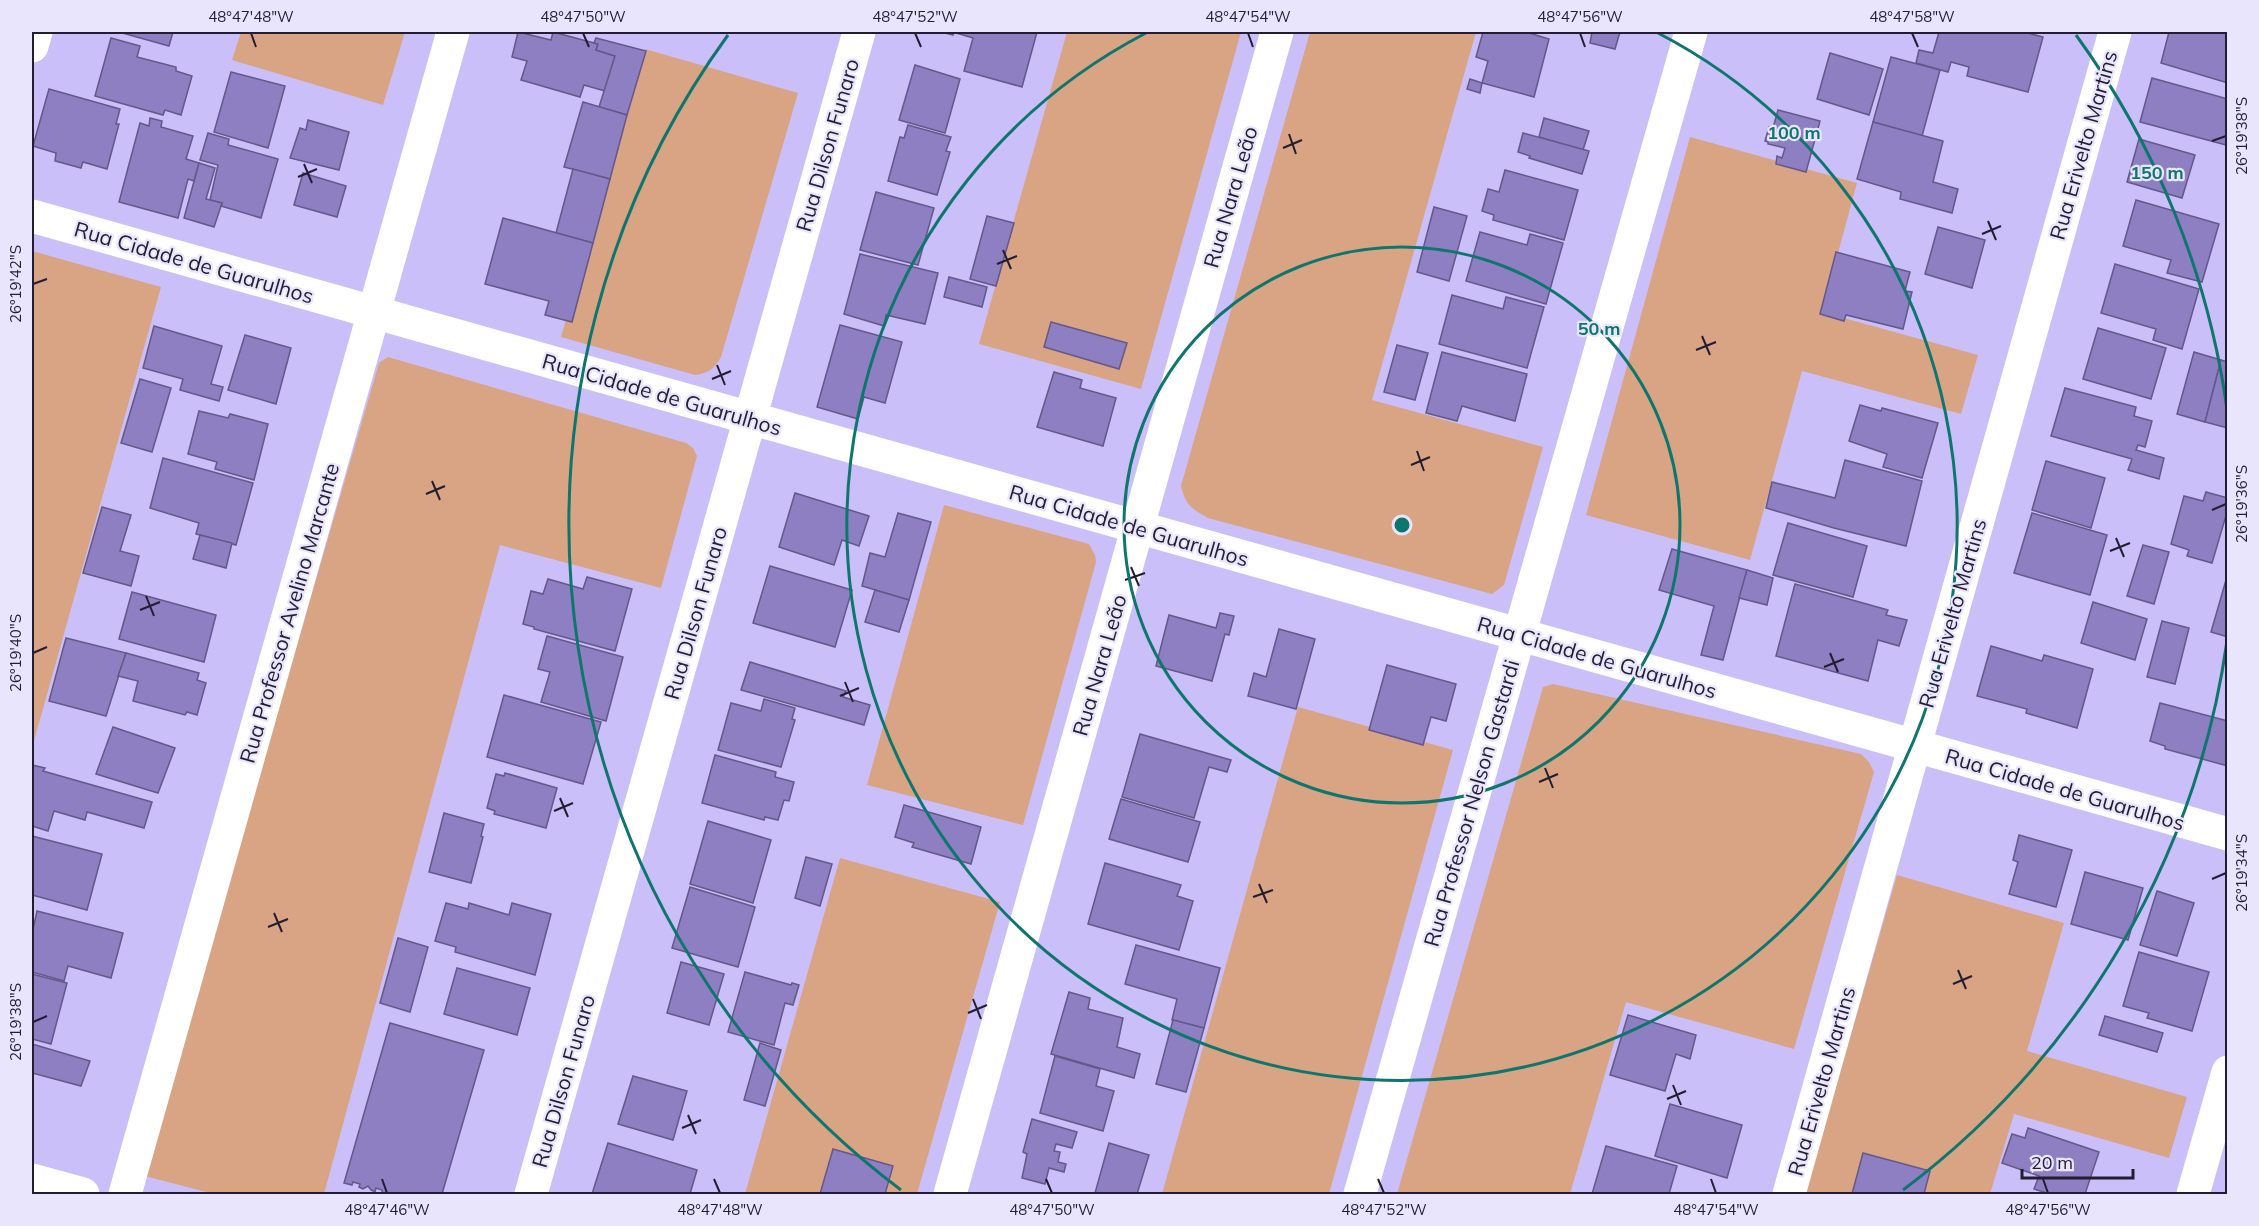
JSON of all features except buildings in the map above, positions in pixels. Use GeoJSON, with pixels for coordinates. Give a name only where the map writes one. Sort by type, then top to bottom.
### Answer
{"type":"FeatureCollection","features":[{"type":"Feature","properties":{"kind":"street"},"geometry":{"type":"LineString","coordinates":[[32,46],[36,32]]}},
{"type":"Feature","properties":{"kind":"street","name":"Rua Professor Avelino Marcante"},"geometry":{"type":"LineString","coordinates":[[125,1194],[453,32]]}},
{"type":"Feature","properties":{"kind":"street","name":"Rua Dilson Funaro"},"geometry":{"type":"LineString","coordinates":[[531,1194],[859,32]]}},
{"type":"Feature","properties":{"kind":"street","name":"Rua Nara Leão"},"geometry":{"type":"LineString","coordinates":[[950,1194],[1276,32]]}},
{"type":"Feature","properties":{"kind":"street","name":"Rua Professor Nelson Gastardi"},"geometry":{"type":"LineString","coordinates":[[1360,1194],[1691,32]]}},
{"type":"Feature","properties":{"kind":"street","name":"Rua Erivelto Martins"},"geometry":{"type":"LineString","coordinates":[[1790,1194],[2115,32]]}},
{"type":"Feature","properties":{"kind":"street","name":"Rua Cidade de Guarulhos"},"geometry":{"type":"LineString","coordinates":[[32,216],[2228,834]]}},
{"type":"Feature","properties":{"kind":"street"},"geometry":{"type":"LineString","coordinates":[[2193,1194],[2228,1072]]}},
{"type":"Feature","properties":{"kind":"street"},"geometry":{"type":"LineString","coordinates":[[32,1180],[83,1194]]}},
{"type":"Feature","properties":{"kind":"shaded area"},"geometry":{"type":"Polygon","coordinates":[[[241,32],[405,32],[383,105],[232,60],[241,32]]]}},
{"type":"Feature","properties":{"kind":"shaded area"},"geometry":{"type":"Polygon","coordinates":[[[1067,32],[1241,32],[1141,389],[979,344],[1067,32]]]}},
{"type":"Feature","properties":{"kind":"shaded area"},"geometry":{"type":"Polygon","coordinates":[[[1310,32],[1476,32],[1372,400],[1543,447],[1504,585],[1492,594],[1208,518],[1190,506],[1183,493],[1181,486],[1310,32]]]}},
{"type":"Feature","properties":{"kind":"shaded area"},"geometry":{"type":"Polygon","coordinates":[[[645,49],[798,93],[721,357],[711,370],[695,375],[561,337],[645,49]]]}},
{"type":"Feature","properties":{"kind":"shaded area"},"geometry":{"type":"Polygon","coordinates":[[[1690,137],[1857,183],[1822,312],[1978,355],[1961,414],[1802,371],[1750,560],[1586,515],[1690,137]]]}},
{"type":"Feature","properties":{"kind":"shaded area"},"geometry":{"type":"Polygon","coordinates":[[[32,251],[161,287],[32,748],[32,251]]]}},
{"type":"Feature","properties":{"kind":"shaded area"},"geometry":{"type":"Polygon","coordinates":[[[388,357],[686,443],[693,448],[697,456],[661,588],[500,545],[324,1194],[214,1194],[145,1176],[144,1171],[379,363],[388,357]]]}},
{"type":"Feature","properties":{"kind":"shaded area"},"geometry":{"type":"Polygon","coordinates":[[[944,505],[1089,544],[1095,555],[1096,562],[1023,825],[867,785],[944,505]]]}},
{"type":"Feature","properties":{"kind":"shaded area"},"geometry":{"type":"Polygon","coordinates":[[[1553,684],[1861,754],[1869,762],[1874,772],[1794,1049],[1626,1002],[1570,1194],[1397,1194],[1543,687],[1553,684]]]}},
{"type":"Feature","properties":{"kind":"shaded area"},"geometry":{"type":"Polygon","coordinates":[[[1298,707],[1453,750],[1329,1194],[1162,1194],[1298,707]]]}},
{"type":"Feature","properties":{"kind":"shaded area"},"geometry":{"type":"Polygon","coordinates":[[[840,858],[1000,902],[917,1194],[745,1194],[840,858]]]}},
{"type":"Feature","properties":{"kind":"shaded area"},"geometry":{"type":"Polygon","coordinates":[[[1897,875],[2064,923],[2027,1051],[2187,1097],[2169,1158],[2014,1114],[1990,1194],[1805,1194],[1897,875]]]}}]}
